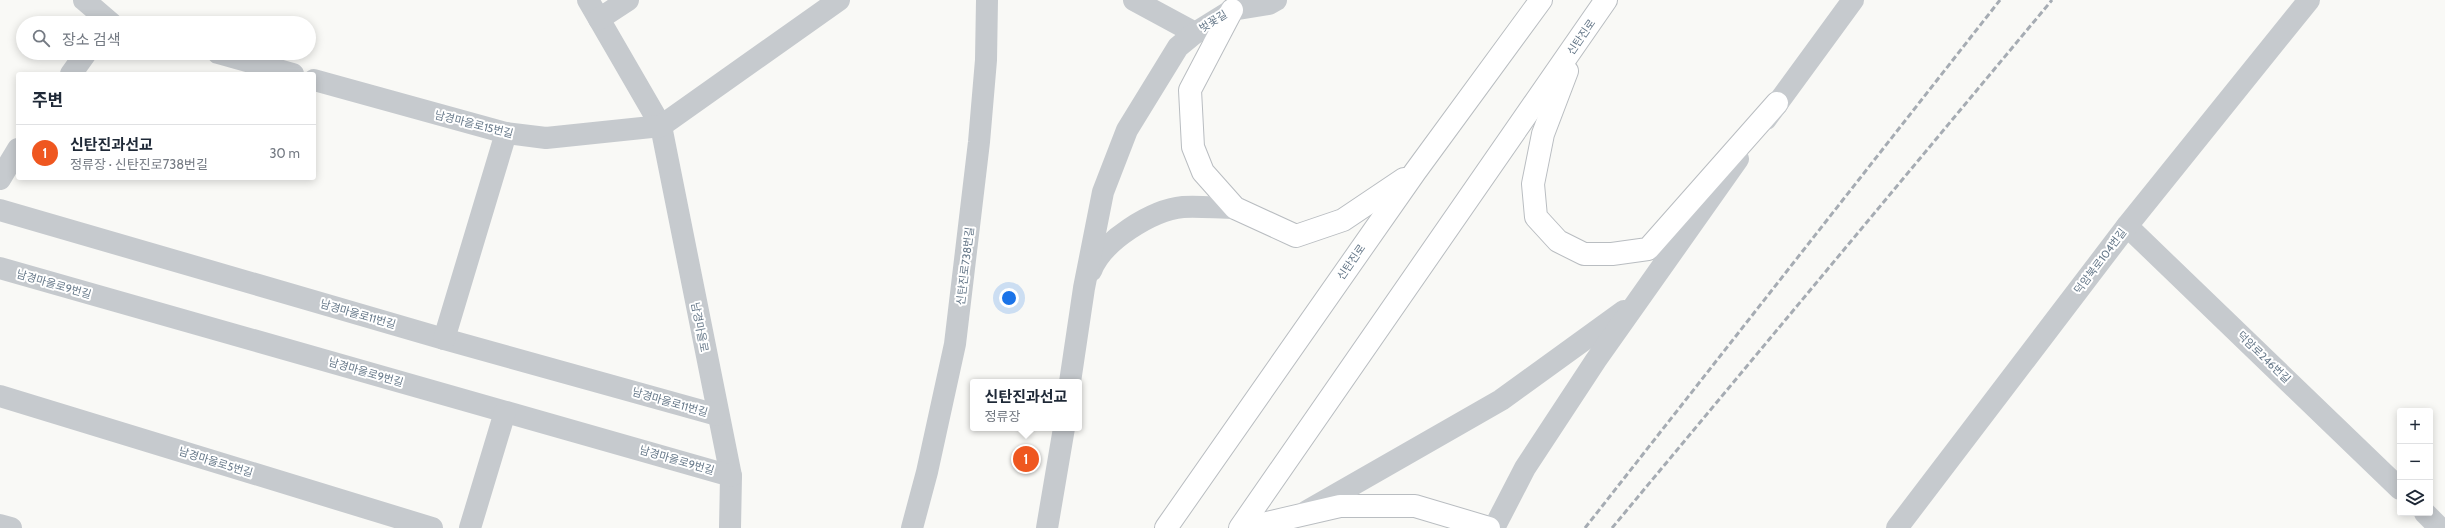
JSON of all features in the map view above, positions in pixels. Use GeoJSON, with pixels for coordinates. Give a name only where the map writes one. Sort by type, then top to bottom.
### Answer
{"type":"FeatureCollection","features":[{"type":"Feature","properties":{"kind":"main road","name":"신탄진로"},"geometry":{"type":"LineString","coordinates":[[1166,528],[1415,172],[1541,0]]}},
{"type":"Feature","properties":{"kind":"main road","name":"신탄진로"},"geometry":{"type":"LineString","coordinates":[[1240,528],[1606,0]]}},
{"type":"Feature","properties":{"kind":"main road"},"geometry":{"type":"LineString","coordinates":[[1230,5],[1190,90],[1193,146],[1204,172],[1236,208],[1296,236],[1343,220],[1415,172]]}},
{"type":"Feature","properties":{"kind":"main road"},"geometry":{"type":"LineString","coordinates":[[1579,39],[1543,134],[1533,184],[1536,217],[1558,240],[1584,254],[1612,254],[1648,249],[1777,103]]}},
{"type":"Feature","properties":{"kind":"main road"},"geometry":{"type":"LineString","coordinates":[[1245,528],[1340,506],[1415,506],[1489,528]]}},
{"type":"Feature","properties":{"kind":"street"},"geometry":{"type":"LineString","coordinates":[[84,0],[101,16]]}},
{"type":"Feature","properties":{"kind":"street","name":"남경마을로"},"geometry":{"type":"LineString","coordinates":[[588,0],[661,126],[717,415],[731,476],[730,528]]}},
{"type":"Feature","properties":{"kind":"street"},"geometry":{"type":"LineString","coordinates":[[599,19],[628,0]]}},
{"type":"Feature","properties":{"kind":"street"},"geometry":{"type":"LineString","coordinates":[[661,126],[839,0]]}},
{"type":"Feature","properties":{"kind":"street","name":"신탄진로738번길"},"geometry":{"type":"LineString","coordinates":[[912,528],[927,472],[955,344],[979,142],[986,60],[987,0]]}},
{"type":"Feature","properties":{"kind":"street"},"geometry":{"type":"LineString","coordinates":[[1134,0],[1195,33]]}},
{"type":"Feature","properties":{"kind":"street","name":"벚꽃길"},"geometry":{"type":"LineString","coordinates":[[1084,288],[1103,192],[1127,130],[1178,47],[1230,5],[1269,4],[1276,0]]}},
{"type":"Feature","properties":{"kind":"street"},"geometry":{"type":"LineString","coordinates":[[1494,528],[1525,468],[1639,299],[1777,103],[1853,0]]}},
{"type":"Feature","properties":{"kind":"street","name":"덕암북로104번길"},"geometry":{"type":"LineString","coordinates":[[1897,528],[2127,226],[2309,0]]}},
{"type":"Feature","properties":{"kind":"street"},"geometry":{"type":"LineString","coordinates":[[72,72],[81,60]]}},
{"type":"Feature","properties":{"kind":"street"},"geometry":{"type":"LineString","coordinates":[[243,60],[286,72]]}},
{"type":"Feature","properties":{"kind":"street","name":"남경마을로15번길"},"geometry":{"type":"LineString","coordinates":[[316,81],[506,134],[546,138],[661,126]]}},
{"type":"Feature","properties":{"kind":"street"},"geometry":{"type":"LineString","coordinates":[[444,339],[506,134]]}},
{"type":"Feature","properties":{"kind":"street"},"geometry":{"type":"LineString","coordinates":[[0,179],[16,152]]}},
{"type":"Feature","properties":{"kind":"street"},"geometry":{"type":"LineString","coordinates":[[1070,379],[1084,288],[1093,265],[1111,243],[1137,223],[1182,207],[1236,208]]}},
{"type":"Feature","properties":{"kind":"street","name":"남경마을로11번길"},"geometry":{"type":"LineString","coordinates":[[0,210],[444,339],[717,415]]}},
{"type":"Feature","properties":{"kind":"street","name":"덕암로246번길"},"geometry":{"type":"LineString","coordinates":[[2127,226],[2397,486]]}},
{"type":"Feature","properties":{"kind":"street","name":"남경마을로9번길"},"geometry":{"type":"LineString","coordinates":[[0,268],[731,476]]}},
{"type":"Feature","properties":{"kind":"street"},"geometry":{"type":"LineString","coordinates":[[1299,516],[1501,400],[1639,299]]}},
{"type":"Feature","properties":{"kind":"street","name":"남경마을로5번길"},"geometry":{"type":"LineString","coordinates":[[0,396],[432,528]]}},
{"type":"Feature","properties":{"kind":"street"},"geometry":{"type":"LineString","coordinates":[[470,528],[505,412]]}},
{"type":"Feature","properties":{"kind":"street"},"geometry":{"type":"LineString","coordinates":[[1047,528],[1063,431]]}},
{"type":"Feature","properties":{"kind":"street"},"geometry":{"type":"LineString","coordinates":[[2428,516],[2442,528],[2445,525]]}},
{"type":"Feature","properties":{"kind":"street"},"geometry":{"type":"LineString","coordinates":[[0,525],[11,528]]}},
{"type":"Feature","properties":{"kind":"railway"},"geometry":{"type":"LineString","coordinates":[[1585,528],[2000,0]]}},
{"type":"Feature","properties":{"kind":"railway"},"geometry":{"type":"LineString","coordinates":[[1612,528],[2052,0]]}},
{"type":"Feature","properties":{"kind":"place","name":"신탄진과선교"},"geometry":{"type":"Point","coordinates":[1026,459]}}]}
